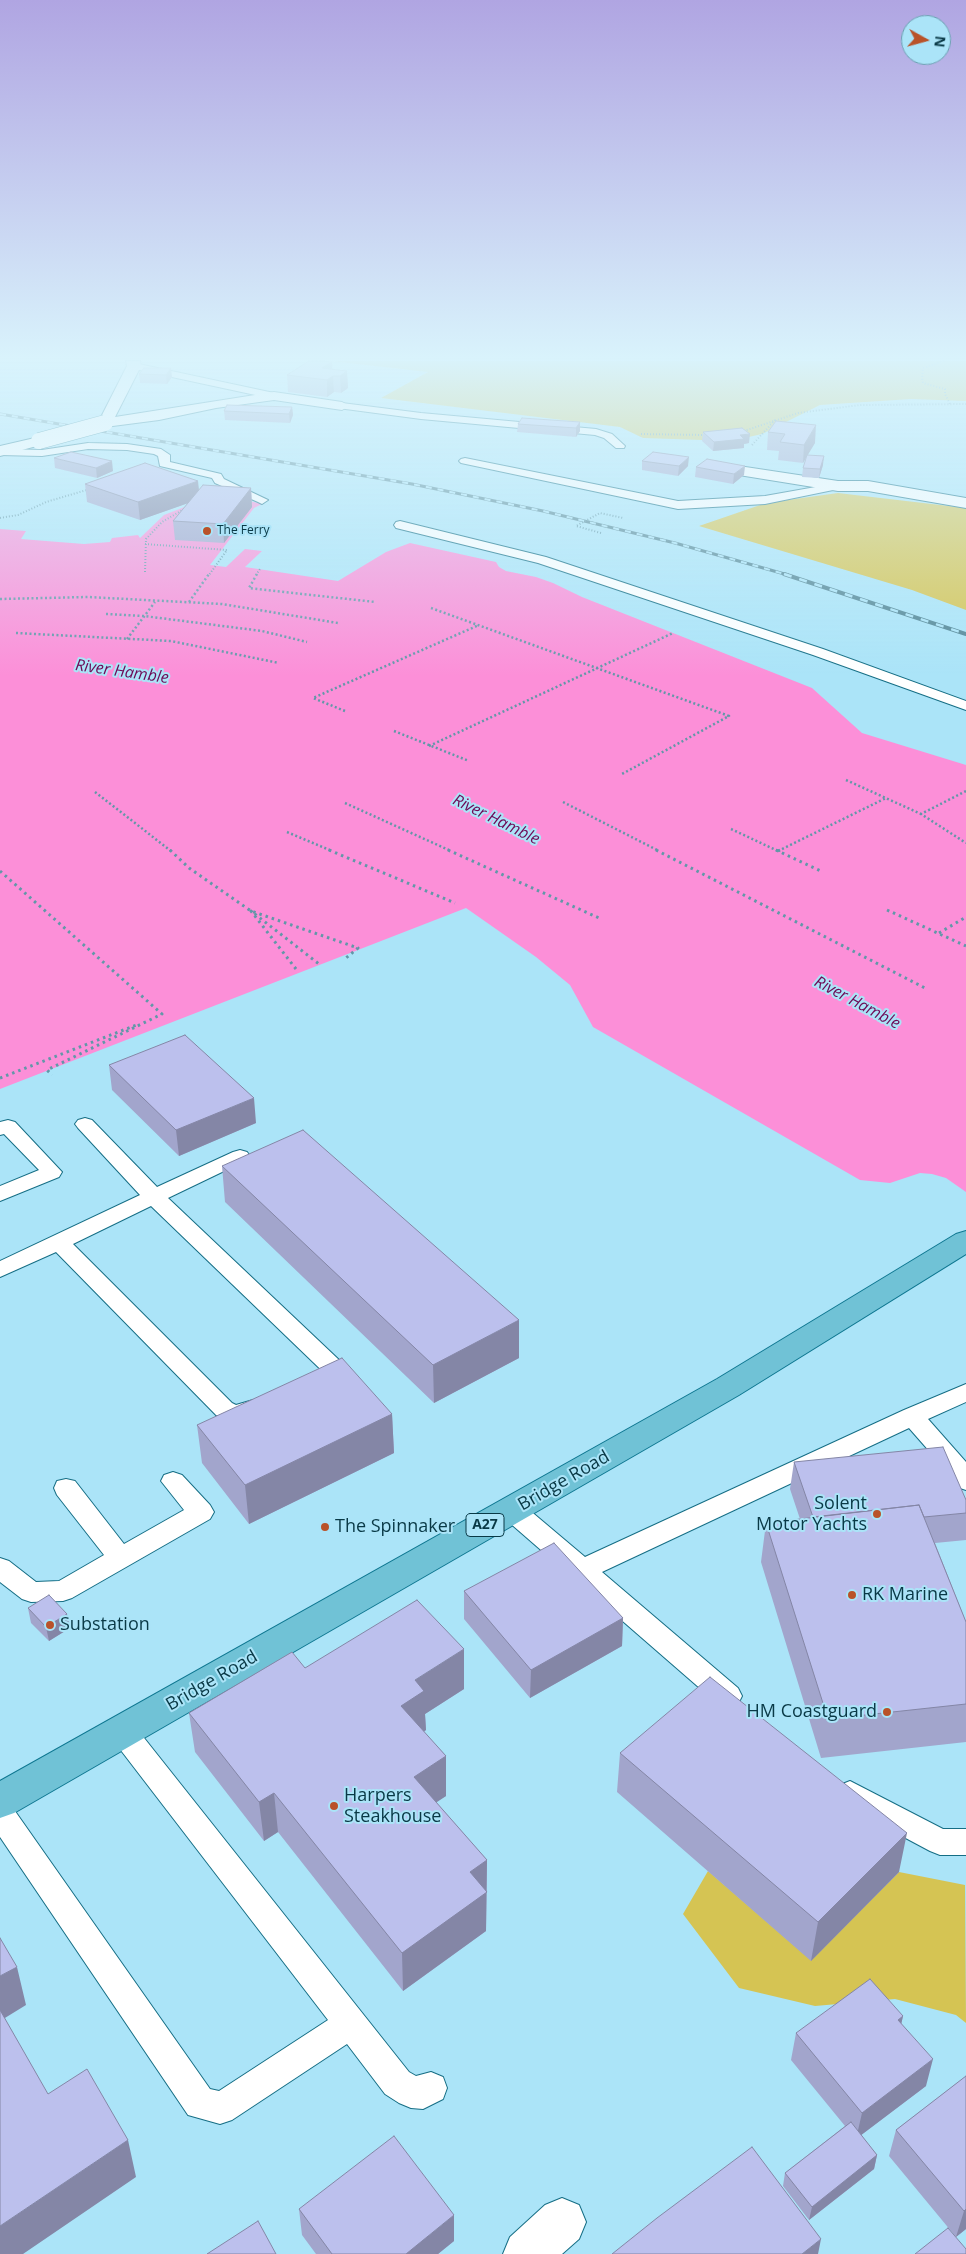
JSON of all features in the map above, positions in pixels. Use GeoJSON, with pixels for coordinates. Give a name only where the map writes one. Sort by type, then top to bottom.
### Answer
{"type":"FeatureCollection","features":[{"type":"Feature","properties":{"kind":"main road","name":"Bridge Road"},"geometry":{"type":"LineString","coordinates":[[0,1801],[728,1387],[966,1240]]}},
{"type":"Feature","properties":{"kind":"street"},"geometry":{"type":"LineString","coordinates":[[719,468],[838,486],[868,486],[966,503]]}},
{"type":"Feature","properties":{"kind":"street"},"geometry":{"type":"LineString","coordinates":[[527,2254],[562,2222]]}},
{"type":"Feature","properties":{"kind":"lane"},"geometry":{"type":"LineString","coordinates":[[174,466],[212,474],[217,476],[219,481],[262,500]]}},
{"type":"Feature","properties":{"kind":"lane"},"geometry":{"type":"LineString","coordinates":[[489,466],[678,505],[764,500],[838,486]]}},
{"type":"Feature","properties":{"kind":"lane"},"geometry":{"type":"LineString","coordinates":[[400,525],[542,560],[818,652],[966,706]]}},
{"type":"Feature","properties":{"kind":"lane"},"geometry":{"type":"LineString","coordinates":[[85,1124],[323,1370],[362,1395]]}},
{"type":"Feature","properties":{"kind":"lane"},"geometry":{"type":"LineString","coordinates":[[0,1129],[8,1126],[52,1172],[0,1194]]}},
{"type":"Feature","properties":{"kind":"lane"},"geometry":{"type":"LineString","coordinates":[[0,1270],[240,1156]]}},
{"type":"Feature","properties":{"kind":"lane"},"geometry":{"type":"LineString","coordinates":[[59,1242],[224,1409],[235,1414],[251,1409],[275,1396]]}},
{"type":"Feature","properties":{"kind":"lane"},"geometry":{"type":"LineString","coordinates":[[582,1570],[966,1392]]}},
{"type":"Feature","properties":{"kind":"lane"},"geometry":{"type":"LineString","coordinates":[[912,1416],[962,1468]]}},
{"type":"Feature","properties":{"kind":"lane"},"geometry":{"type":"LineString","coordinates":[[0,1568],[31,1592],[63,1591],[201,1512],[173,1481]]}},
{"type":"Feature","properties":{"kind":"lane"},"geometry":{"type":"LineString","coordinates":[[66,1488],[121,1558]]}},
{"type":"Feature","properties":{"kind":"lane"},"geometry":{"type":"LineString","coordinates":[[512,1510],[745,1710]]}},
{"type":"Feature","properties":{"kind":"lane"},"geometry":{"type":"LineString","coordinates":[[123,1732],[397,2083],[411,2092],[423,2093],[430,2088]]}},
{"type":"Feature","properties":{"kind":"lane"},"geometry":{"type":"LineString","coordinates":[[826,1781],[940,1842],[966,1842]]}},
{"type":"Feature","properties":{"kind":"lane"},"geometry":{"type":"LineString","coordinates":[[0,1813],[200,2103],[220,2108],[230,2103],[351,2024]]}},
{"type":"Feature","properties":{"kind":"path"},"geometry":{"type":"LineString","coordinates":[[0,518],[18,515],[46,502],[98,487]]}},
{"type":"Feature","properties":{"kind":"path"},"geometry":{"type":"LineString","coordinates":[[145,572],[146,539],[162,522],[186,508]]}},
{"type":"Feature","properties":{"kind":"path"},"geometry":{"type":"LineString","coordinates":[[601,533],[576,526],[600,513],[623,518]]}},
{"type":"Feature","properties":{"kind":"path"},"geometry":{"type":"LineString","coordinates":[[145,544],[227,550],[189,603]]}},
{"type":"Feature","properties":{"kind":"path"},"geometry":{"type":"LineString","coordinates":[[260,569],[249,588],[375,602]]}},
{"type":"Feature","properties":{"kind":"path"},"geometry":{"type":"LineString","coordinates":[[0,599],[88,597],[222,604],[338,623]]}},
{"type":"Feature","properties":{"kind":"path"},"geometry":{"type":"LineString","coordinates":[[127,639],[156,601]]}},
{"type":"Feature","properties":{"kind":"path"},"geometry":{"type":"LineString","coordinates":[[431,608],[729,716],[622,774]]}},
{"type":"Feature","properties":{"kind":"path"},"geometry":{"type":"LineString","coordinates":[[106,614],[144,616],[262,631],[307,642]]}},
{"type":"Feature","properties":{"kind":"path"},"geometry":{"type":"LineString","coordinates":[[344,711],[312,698],[479,626]]}},
{"type":"Feature","properties":{"kind":"path"},"geometry":{"type":"LineString","coordinates":[[16,633],[171,641],[280,663]]}},
{"type":"Feature","properties":{"kind":"path"},"geometry":{"type":"LineString","coordinates":[[429,746],[673,633]]}},
{"type":"Feature","properties":{"kind":"path"},"geometry":{"type":"LineString","coordinates":[[394,731],[469,761]]}},
{"type":"Feature","properties":{"kind":"path"},"geometry":{"type":"LineString","coordinates":[[846,780],[922,814],[966,843]]}},
{"type":"Feature","properties":{"kind":"path"},"geometry":{"type":"LineString","coordinates":[[922,814],[966,791]]}},
{"type":"Feature","properties":{"kind":"path"},"geometry":{"type":"LineString","coordinates":[[95,792],[166,846],[190,868],[251,911],[319,964]]}},
{"type":"Feature","properties":{"kind":"path"},"geometry":{"type":"LineString","coordinates":[[778,851],[886,798]]}},
{"type":"Feature","properties":{"kind":"path"},"geometry":{"type":"LineString","coordinates":[[563,802],[925,988]]}},
{"type":"Feature","properties":{"kind":"path"},"geometry":{"type":"LineString","coordinates":[[345,803],[599,918]]}},
{"type":"Feature","properties":{"kind":"path"},"geometry":{"type":"LineString","coordinates":[[731,829],[823,872]]}},
{"type":"Feature","properties":{"kind":"path"},"geometry":{"type":"LineString","coordinates":[[287,832],[455,904]]}},
{"type":"Feature","properties":{"kind":"path"},"geometry":{"type":"LineString","coordinates":[[0,871],[162,1014]]}},
{"type":"Feature","properties":{"kind":"path"},"geometry":{"type":"LineString","coordinates":[[888,910],[966,946]]}},
{"type":"Feature","properties":{"kind":"path"},"geometry":{"type":"LineString","coordinates":[[251,911],[358,948],[346,958]]}},
{"type":"Feature","properties":{"kind":"path"},"geometry":{"type":"LineString","coordinates":[[251,911],[296,969]]}},
{"type":"Feature","properties":{"kind":"path"},"geometry":{"type":"LineString","coordinates":[[938,934],[966,917]]}},
{"type":"Feature","properties":{"kind":"path"},"geometry":{"type":"LineString","coordinates":[[52,1075],[47,1070],[162,1014]]}},
{"type":"Feature","properties":{"kind":"path"},"geometry":{"type":"LineString","coordinates":[[0,1078],[162,1014]]}},
{"type":"Feature","properties":{"kind":"shaded area"},"geometry":{"type":"Polygon","coordinates":[[[838,493],[966,508],[966,610],[912,590],[699,526],[766,503],[838,493]]]}},
{"type":"Feature","properties":{"kind":"shaded area"},"geometry":{"type":"Polygon","coordinates":[[[708,1871],[811,1960],[899,1872],[965,1885],[966,2023],[956,2015],[895,1999],[815,2006],[739,1988],[683,1914],[708,1871]]]}},
{"type":"Feature","properties":{"kind":"water","name":"River Hamble"},"geometry":{"type":"Polygon","coordinates":[[[229,496],[262,504],[254,508],[210,565],[226,567],[245,549],[262,551],[245,567],[338,581],[386,552],[410,543],[496,562],[499,567],[506,571],[536,577],[553,583],[582,597],[812,688],[862,733],[966,765],[966,1192],[946,1178],[932,1174],[920,1173],[890,1183],[860,1180],[593,1027],[570,985],[536,957],[466,908],[0,1089],[0,529],[26,531],[21,539],[84,544],[110,542],[112,538],[138,535],[140,538],[164,515],[210,497],[229,496]]]}},
{"type":"Feature","properties":{"kind":"building"},"geometry":{"type":"Polygon","coordinates":[[[136,466],[154,466],[198,481],[138,502],[85,484],[136,466]]]}},
{"type":"Feature","properties":{"kind":"building"},"geometry":{"type":"Polygon","coordinates":[[[697,466],[745,466],[734,474],[697,466]]]}},
{"type":"Feature","properties":{"kind":"building"},"geometry":{"type":"Polygon","coordinates":[[[804,466],[821,466],[820,469],[803,468],[804,466]]]}},
{"type":"Feature","properties":{"kind":"building"},"geometry":{"type":"Polygon","coordinates":[[[203,485],[251,488],[223,524],[173,521],[203,485]]]}},
{"type":"Feature","properties":{"kind":"building"},"geometry":{"type":"Polygon","coordinates":[[[185,1035],[254,1098],[176,1130],[109,1065],[185,1035]]]}},
{"type":"Feature","properties":{"kind":"building"},"geometry":{"type":"Polygon","coordinates":[[[303,1130],[519,1320],[433,1365],[222,1166],[303,1130]]]}},
{"type":"Feature","properties":{"kind":"building"},"geometry":{"type":"Polygon","coordinates":[[[342,1358],[392,1414],[245,1485],[197,1425],[342,1358]]]}},
{"type":"Feature","properties":{"kind":"building"},"geometry":{"type":"Polygon","coordinates":[[[943,1447],[966,1500],[966,1513],[924,1517],[919,1505],[813,1517],[794,1462],[943,1447]]]}},
{"type":"Feature","properties":{"kind":"building"},"geometry":{"type":"Polygon","coordinates":[[[919,1505],[966,1622],[966,1704],[828,1719],[766,1523],[919,1505]]]}},
{"type":"Feature","properties":{"kind":"building"},"geometry":{"type":"Polygon","coordinates":[[[554,1543],[623,1618],[531,1670],[464,1591],[554,1543]]]}},
{"type":"Feature","properties":{"kind":"building"},"geometry":{"type":"Polygon","coordinates":[[[49,1595],[67,1614],[46,1627],[28,1608],[49,1595]]]}},
{"type":"Feature","properties":{"kind":"building","name":"Harpers Steakhouse"},"geometry":{"type":"Polygon","coordinates":[[[417,1600],[464,1649],[415,1680],[424,1691],[401,1706],[446,1756],[414,1777],[487,1860],[470,1872],[487,1892],[402,1953],[274,1793],[259,1802],[189,1713],[292,1652],[305,1668],[417,1600]]]}},
{"type":"Feature","properties":{"kind":"building"},"geometry":{"type":"Polygon","coordinates":[[[710,1677],[907,1833],[818,1922],[620,1753],[710,1677]]]}},
{"type":"Feature","properties":{"kind":"building"},"geometry":{"type":"Polygon","coordinates":[[[0,1938],[17,1967],[0,1976],[0,1938]]]}},
{"type":"Feature","properties":{"kind":"building"},"geometry":{"type":"Polygon","coordinates":[[[870,1979],[903,2016],[898,2020],[933,2059],[862,2113],[796,2033],[870,1979]]]}},
{"type":"Feature","properties":{"kind":"building"},"geometry":{"type":"Polygon","coordinates":[[[0,2010],[48,2094],[87,2069],[128,2140],[0,2226],[0,2010]]]}},
{"type":"Feature","properties":{"kind":"building"},"geometry":{"type":"Polygon","coordinates":[[[966,2076],[966,2209],[964,2211],[896,2130],[966,2076]]]}},
{"type":"Feature","properties":{"kind":"building"},"geometry":{"type":"Polygon","coordinates":[[[851,2122],[877,2155],[812,2207],[785,2173],[851,2122]]]}},
{"type":"Feature","properties":{"kind":"building"},"geometry":{"type":"Polygon","coordinates":[[[394,2136],[454,2215],[406,2254],[332,2254],[299,2209],[394,2136]]]}},
{"type":"Feature","properties":{"kind":"building"},"geometry":{"type":"Polygon","coordinates":[[[752,2147],[821,2239],[802,2254],[612,2254],[657,2218],[752,2147]]]}},
{"type":"Feature","properties":{"kind":"building"},"geometry":{"type":"Polygon","coordinates":[[[258,2221],[276,2254],[207,2254],[258,2221]]]}},
{"type":"Feature","properties":{"kind":"building"},"geometry":{"type":"Polygon","coordinates":[[[948,2228],[966,2249],[966,2254],[915,2254],[948,2228]]]}},
{"type":"Feature","properties":{"kind":"railway"},"geometry":{"type":"LineString","coordinates":[[307,466],[412,484],[543,511],[675,543],[788,575]]}},
{"type":"Feature","properties":{"kind":"railway"},"geometry":{"type":"LineString","coordinates":[[784,574],[966,634]]}},
{"type":"Feature","properties":{"kind":"place","name":"The Ferry"},"geometry":{"type":"Point","coordinates":[207,531]}},
{"type":"Feature","properties":{"kind":"place","name":"Solent Motor Yachts"},"geometry":{"type":"Point","coordinates":[877,1514]}},
{"type":"Feature","properties":{"kind":"place","name":"The Spinnaker"},"geometry":{"type":"Point","coordinates":[325,1527]}},
{"type":"Feature","properties":{"kind":"place","name":"RK Marine"},"geometry":{"type":"Point","coordinates":[852,1595]}},
{"type":"Feature","properties":{"kind":"place","name":"Substation"},"geometry":{"type":"Point","coordinates":[50,1625]}},
{"type":"Feature","properties":{"kind":"place","name":"HM Coastguard"},"geometry":{"type":"Point","coordinates":[887,1712]}},
{"type":"Feature","properties":{"kind":"place","name":"Harpers Steakhouse"},"geometry":{"type":"Point","coordinates":[334,1806]}}]}
